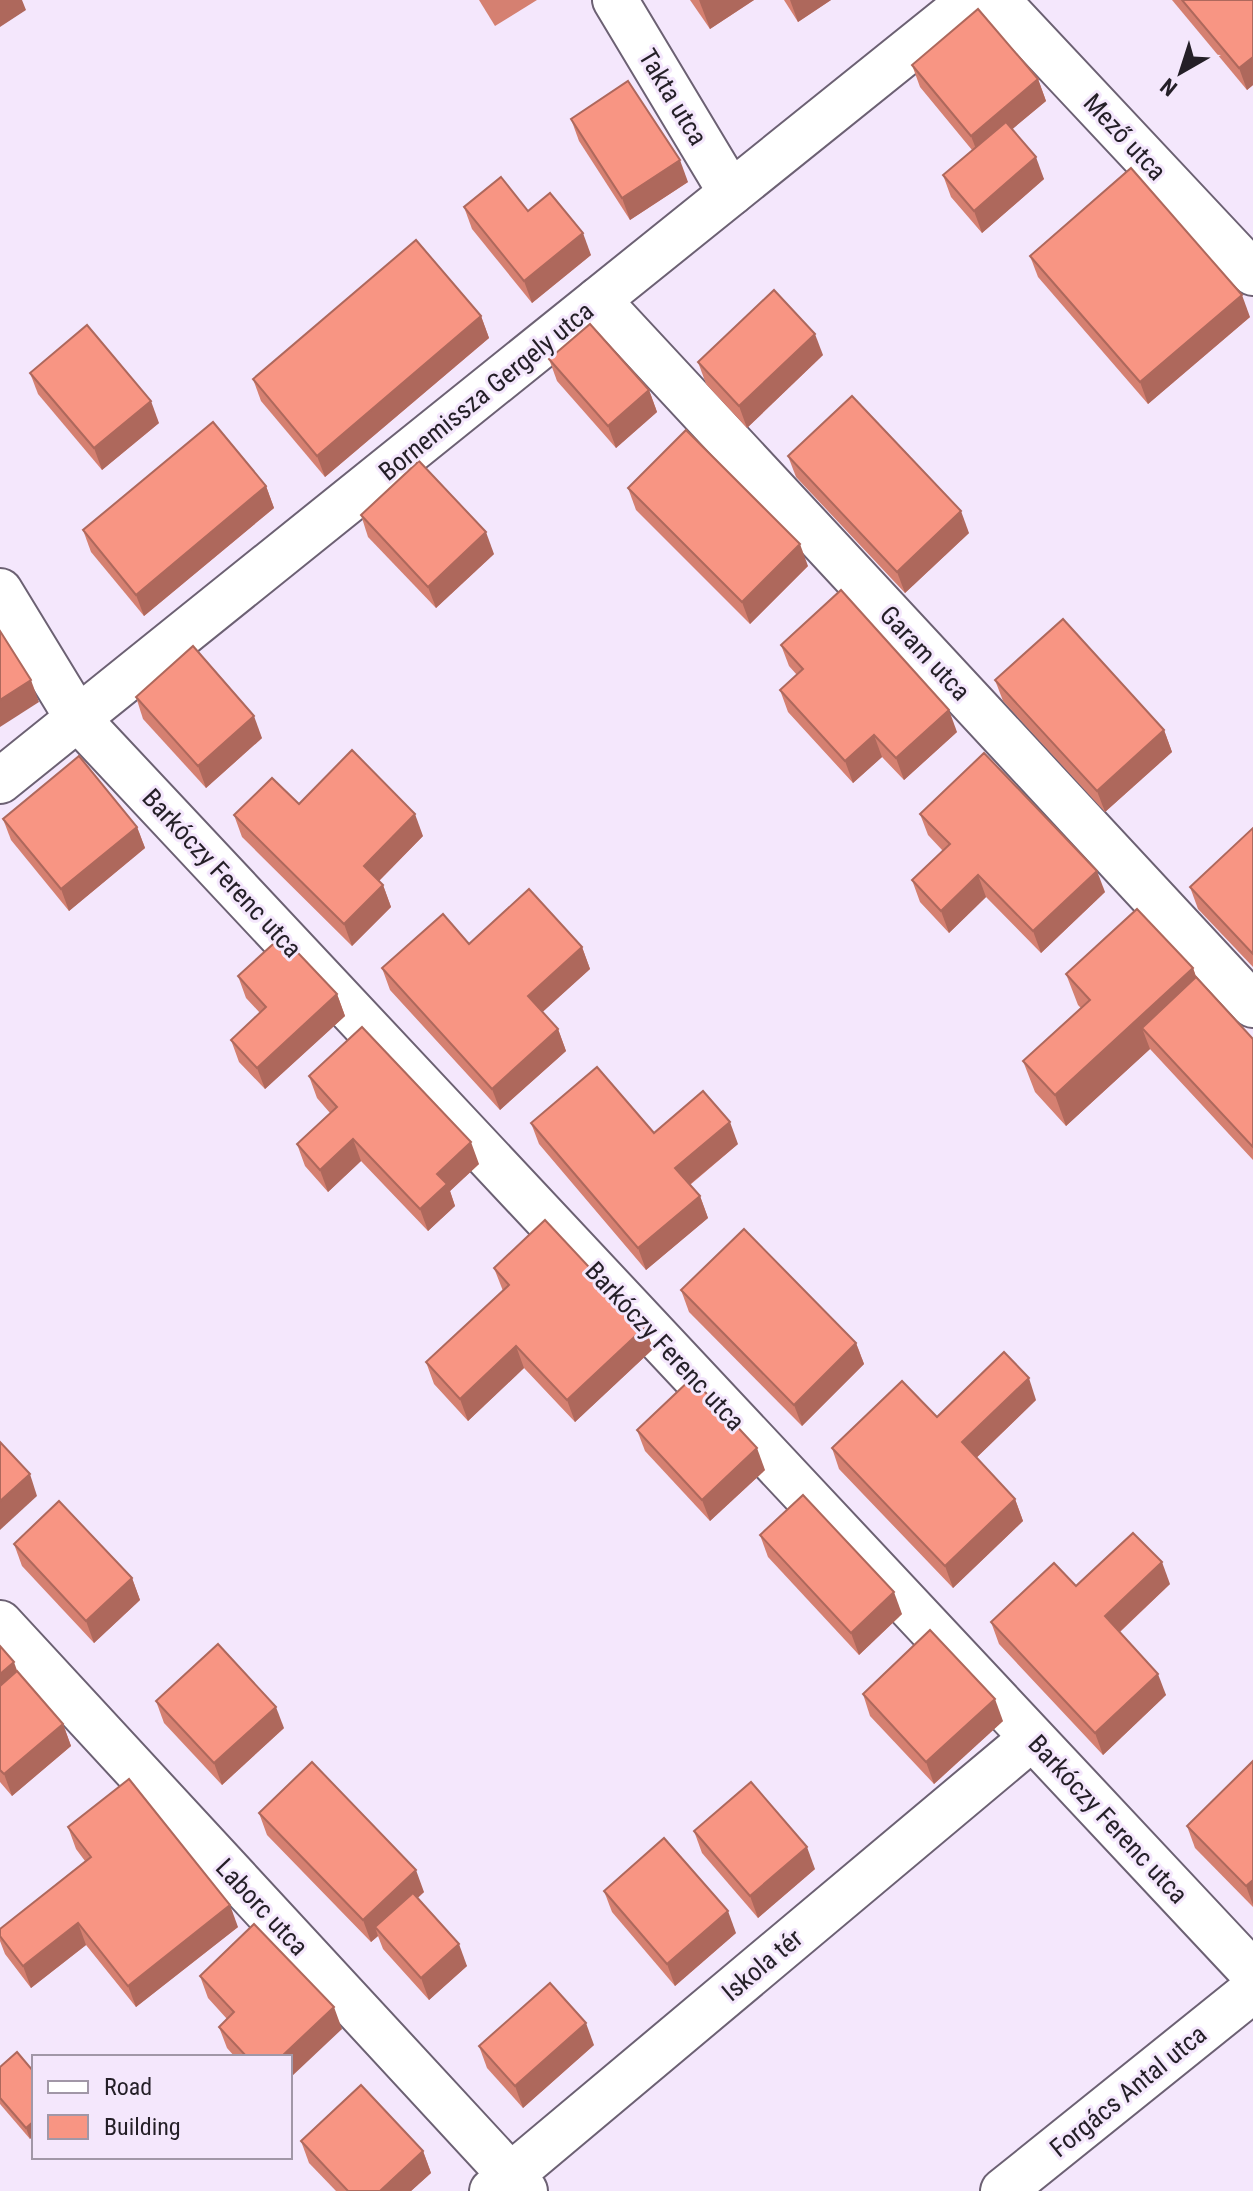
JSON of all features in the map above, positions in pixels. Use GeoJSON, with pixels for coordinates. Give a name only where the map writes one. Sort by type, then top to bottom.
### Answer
{"type":"FeatureCollection","features":[{"type":"Feature","properties":{"kind":"street","name":"Takta utca"},"geometry":{"type":"LineString","coordinates":[[615,0],[731,193]]}},
{"type":"Feature","properties":{"kind":"street","name":"Bornemissza Gergely utca"},"geometry":{"type":"LineString","coordinates":[[0,781],[971,0]]}},
{"type":"Feature","properties":{"kind":"street","name":"Mező utca"},"geometry":{"type":"LineString","coordinates":[[997,0],[1253,273]]}},
{"type":"Feature","properties":{"kind":"street","name":"Garam utca"},"geometry":{"type":"LineString","coordinates":[[598,300],[1253,1005]]}},
{"type":"Feature","properties":{"kind":"street","name":"Barkóczy Ferenc utca"},"geometry":{"type":"LineString","coordinates":[[0,591],[78,719],[1253,1973]]}},
{"type":"Feature","properties":{"kind":"street","name":"Laborc utca"},"geometry":{"type":"LineString","coordinates":[[0,1623],[509,2186]]}},
{"type":"Feature","properties":{"kind":"street","name":"Iskola tér"},"geometry":{"type":"LineString","coordinates":[[509,2186],[1032,1738]]}},
{"type":"Feature","properties":{"kind":"street","name":"Forgács Antal utca"},"geometry":{"type":"LineString","coordinates":[[1003,2191],[1253,1990]]}},
{"type":"Feature","properties":{"kind":"building"},"geometry":{"type":"Polygon","coordinates":[[[1182,0],[1253,0],[1253,57],[1239,68],[1182,0]]]}},
{"type":"Feature","properties":{"kind":"building"},"geometry":{"type":"Polygon","coordinates":[[[978,9],[1038,79],[971,136],[912,65],[978,9]]]}},
{"type":"Feature","properties":{"kind":"building"},"geometry":{"type":"Polygon","coordinates":[[[628,81],[680,160],[622,198],[571,119],[628,81]]]}},
{"type":"Feature","properties":{"kind":"building"},"geometry":{"type":"Polygon","coordinates":[[[1006,122],[1036,157],[974,211],[943,175],[1006,122]]]}},
{"type":"Feature","properties":{"kind":"building"},"geometry":{"type":"Polygon","coordinates":[[[1131,168],[1242,295],[1140,382],[1030,256],[1131,168]]]}},
{"type":"Feature","properties":{"kind":"building"},"geometry":{"type":"Polygon","coordinates":[[[501,177],[528,211],[550,193],[583,233],[524,281],[464,207],[501,177]]]}},
{"type":"Feature","properties":{"kind":"building"},"geometry":{"type":"Polygon","coordinates":[[[416,240],[481,316],[317,456],[253,379],[416,240]]]}},
{"type":"Feature","properties":{"kind":"building"},"geometry":{"type":"Polygon","coordinates":[[[774,290],[815,334],[739,406],[698,362],[774,290]]]}},
{"type":"Feature","properties":{"kind":"building"},"geometry":{"type":"Polygon","coordinates":[[[590,324],[649,390],[608,426],[549,359],[590,324]]]}},
{"type":"Feature","properties":{"kind":"building"},"geometry":{"type":"Polygon","coordinates":[[[87,325],[151,401],[94,448],[30,373],[87,325]]]}},
{"type":"Feature","properties":{"kind":"building"},"geometry":{"type":"Polygon","coordinates":[[[852,396],[961,511],[897,572],[788,456],[852,396]]]}},
{"type":"Feature","properties":{"kind":"building"},"geometry":{"type":"Polygon","coordinates":[[[213,422],[266,486],[136,595],[83,530],[213,422]]]}},
{"type":"Feature","properties":{"kind":"building"},"geometry":{"type":"Polygon","coordinates":[[[686,430],[800,544],[742,602],[628,488],[686,430]]]}},
{"type":"Feature","properties":{"kind":"building"},"geometry":{"type":"Polygon","coordinates":[[[419,461],[486,532],[428,587],[361,515],[419,461]]]}},
{"type":"Feature","properties":{"kind":"building"},"geometry":{"type":"Polygon","coordinates":[[[841,590],[949,710],[896,758],[874,735],[845,761],[780,690],[803,669],[781,645],[841,590]]]}},
{"type":"Feature","properties":{"kind":"building"},"geometry":{"type":"Polygon","coordinates":[[[1063,619],[1164,730],[1097,791],[995,680],[1063,619]]]}},
{"type":"Feature","properties":{"kind":"building"},"geometry":{"type":"Polygon","coordinates":[[[0,631],[31,680],[0,700],[0,631]]]}},
{"type":"Feature","properties":{"kind":"building"},"geometry":{"type":"Polygon","coordinates":[[[193,646],[254,716],[198,766],[136,697],[193,646]]]}},
{"type":"Feature","properties":{"kind":"building"},"geometry":{"type":"Polygon","coordinates":[[[352,750],[415,814],[364,866],[383,885],[344,924],[234,815],[272,778],[299,804],[352,750]]]}},
{"type":"Feature","properties":{"kind":"building"},"geometry":{"type":"Polygon","coordinates":[[[984,753],[1097,871],[1033,931],[978,875],[941,911],[912,880],[950,844],[920,814],[984,753]]]}},
{"type":"Feature","properties":{"kind":"building"},"geometry":{"type":"Polygon","coordinates":[[[79,756],[137,827],[61,889],[3,819],[79,756]]]}},
{"type":"Feature","properties":{"kind":"building"},"geometry":{"type":"Polygon","coordinates":[[[1253,828],[1253,954],[1190,887],[1253,828]]]}},
{"type":"Feature","properties":{"kind":"building"},"geometry":{"type":"Polygon","coordinates":[[[529,889],[582,947],[528,996],[558,1029],[492,1089],[382,968],[443,914],[469,944],[529,889]]]}},
{"type":"Feature","properties":{"kind":"building"},"geometry":{"type":"Polygon","coordinates":[[[1137,909],[1193,968],[1055,1095],[1023,1061],[1090,1000],[1066,974],[1137,909]]]}},
{"type":"Feature","properties":{"kind":"building"},"geometry":{"type":"Polygon","coordinates":[[[282,936],[337,994],[257,1068],[231,1040],[266,1007],[238,976],[282,936]]]}},
{"type":"Feature","properties":{"kind":"building"},"geometry":{"type":"Polygon","coordinates":[[[1196,977],[1253,1039],[1253,1147],[1142,1028],[1196,977]]]}},
{"type":"Feature","properties":{"kind":"building"},"geometry":{"type":"Polygon","coordinates":[[[362,1027],[471,1142],[437,1174],[447,1184],[420,1209],[353,1139],[320,1170],[297,1144],[337,1107],[309,1076],[362,1027]]]}},
{"type":"Feature","properties":{"kind":"building"},"geometry":{"type":"Polygon","coordinates":[[[597,1067],[654,1133],[703,1091],[730,1122],[675,1168],[700,1196],[638,1248],[531,1123],[597,1067]]]}},
{"type":"Feature","properties":{"kind":"building"},"geometry":{"type":"Polygon","coordinates":[[[545,1220],[645,1327],[567,1400],[516,1346],[460,1399],[426,1362],[509,1285],[494,1268],[545,1220]]]}},
{"type":"Feature","properties":{"kind":"building"},"geometry":{"type":"Polygon","coordinates":[[[744,1229],[856,1343],[794,1405],[681,1290],[744,1229]]]}},
{"type":"Feature","properties":{"kind":"building"},"geometry":{"type":"Polygon","coordinates":[[[1004,1352],[1029,1378],[962,1442],[1015,1499],[945,1566],[832,1448],[902,1381],[937,1417],[1004,1352]]]}},
{"type":"Feature","properties":{"kind":"building"},"geometry":{"type":"Polygon","coordinates":[[[692,1378],[757,1448],[702,1500],[637,1430],[692,1378]]]}},
{"type":"Feature","properties":{"kind":"building"},"geometry":{"type":"Polygon","coordinates":[[[0,1442],[30,1474],[0,1501],[0,1442]]]}},
{"type":"Feature","properties":{"kind":"building"},"geometry":{"type":"Polygon","coordinates":[[[803,1495],[894,1592],[851,1633],[760,1535],[803,1495]]]}},
{"type":"Feature","properties":{"kind":"building"},"geometry":{"type":"Polygon","coordinates":[[[59,1501],[132,1578],[86,1621],[14,1544],[59,1501]]]}},
{"type":"Feature","properties":{"kind":"building"},"geometry":{"type":"Polygon","coordinates":[[[1133,1533],[1162,1562],[1105,1616],[1158,1674],[1095,1733],[991,1622],[1054,1563],[1076,1586],[1133,1533]]]}},
{"type":"Feature","properties":{"kind":"building"},"geometry":{"type":"Polygon","coordinates":[[[930,1630],[995,1699],[926,1762],[863,1694],[930,1630]]]}},
{"type":"Feature","properties":{"kind":"building"},"geometry":{"type":"Polygon","coordinates":[[[218,1644],[276,1707],[214,1763],[156,1701],[218,1644]]]}},
{"type":"Feature","properties":{"kind":"building"},"geometry":{"type":"Polygon","coordinates":[[[0,1646],[14,1662],[0,1674],[0,1646]]]}},
{"type":"Feature","properties":{"kind":"building"},"geometry":{"type":"Polygon","coordinates":[[[17,1671],[63,1724],[4,1774],[0,1770],[0,1686],[17,1671]]]}},
{"type":"Feature","properties":{"kind":"building"},"geometry":{"type":"Polygon","coordinates":[[[1253,1761],[1253,1880],[1246,1886],[1187,1826],[1253,1761]]]}},
{"type":"Feature","properties":{"kind":"building"},"geometry":{"type":"Polygon","coordinates":[[[312,1762],[416,1870],[363,1920],[259,1813],[312,1762]]]}},
{"type":"Feature","properties":{"kind":"building"},"geometry":{"type":"Polygon","coordinates":[[[129,1779],[230,1905],[128,1986],[78,1923],[23,1966],[0,1936],[0,1929],[91,1857],[68,1827],[129,1779]]]}},
{"type":"Feature","properties":{"kind":"building"},"geometry":{"type":"Polygon","coordinates":[[[751,1782],[807,1847],[750,1896],[694,1831],[751,1782]]]}},
{"type":"Feature","properties":{"kind":"building"},"geometry":{"type":"Polygon","coordinates":[[[664,1838],[728,1911],[667,1964],[604,1891],[664,1838]]]}},
{"type":"Feature","properties":{"kind":"building"},"geometry":{"type":"Polygon","coordinates":[[[413,1893],[459,1944],[421,1978],[375,1927],[413,1893]]]}},
{"type":"Feature","properties":{"kind":"building"},"geometry":{"type":"Polygon","coordinates":[[[254,1924],[334,2007],[283,2055],[245,2055],[219,2027],[234,2012],[200,1976],[254,1924]]]}},
{"type":"Feature","properties":{"kind":"building"},"geometry":{"type":"Polygon","coordinates":[[[550,1983],[586,2023],[515,2086],[479,2046],[550,1983]]]}},
{"type":"Feature","properties":{"kind":"building"},"geometry":{"type":"Polygon","coordinates":[[[17,2052],[32,2070],[32,2123],[26,2128],[0,2098],[0,2067],[17,2052]]]}},
{"type":"Feature","properties":{"kind":"building"},"geometry":{"type":"Polygon","coordinates":[[[361,2085],[423,2151],[380,2191],[348,2191],[301,2141],[361,2085]]]}}]}
